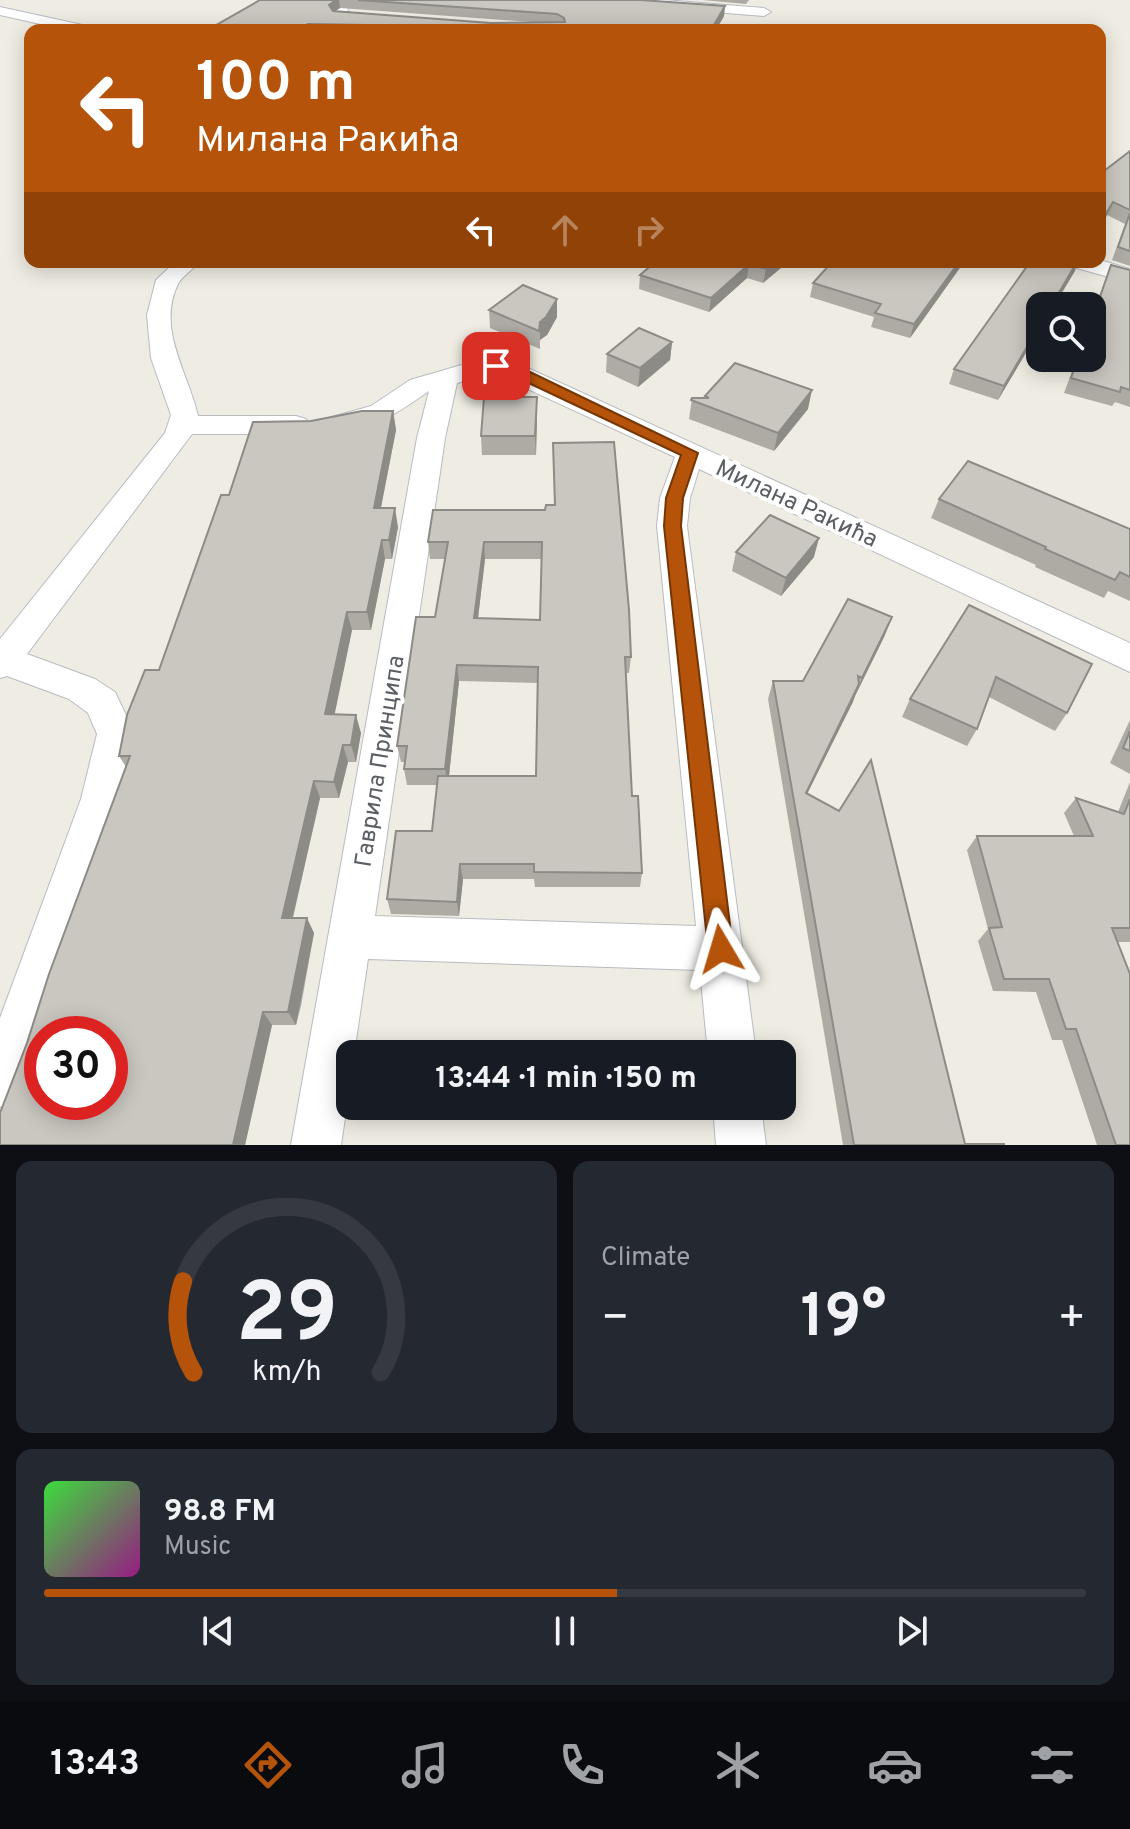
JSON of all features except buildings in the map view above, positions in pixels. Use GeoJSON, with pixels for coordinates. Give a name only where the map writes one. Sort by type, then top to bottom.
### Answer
{"type":"FeatureCollection","features":[{"type":"Feature","properties":{"kind":"street"},"geometry":{"type":"LineString","coordinates":[[610,0],[764,12]]}},
{"type":"Feature","properties":{"kind":"street"},"geometry":{"type":"LineString","coordinates":[[753,24],[775,0]]}},
{"type":"Feature","properties":{"kind":"street"},"geometry":{"type":"LineString","coordinates":[[0,11],[60,24]]}},
{"type":"Feature","properties":{"kind":"street"},"geometry":{"type":"LineString","coordinates":[[0,1083],[101,799],[116,734],[102,703],[82,689],[2,662],[183,425],[185,415],[164,358],[159,315],[167,280],[181,268]]}},
{"type":"Feature","properties":{"kind":"street"},"geometry":{"type":"LineString","coordinates":[[1102,268],[1130,276]]}},
{"type":"Feature","properties":{"kind":"street","name":"Милана Ракића"},"geometry":{"type":"LineString","coordinates":[[183,425],[324,425],[354,421],[381,412],[419,386],[496,366],[521,374],[1130,658]]}},
{"type":"Feature","properties":{"kind":"street","name":"Гаврила Принципа"},"geometry":{"type":"LineString","coordinates":[[316,1145],[431,438],[445,377]]}},
{"type":"Feature","properties":{"kind":"street"},"geometry":{"type":"LineString","coordinates":[[690,453],[675,498],[672,526],[731,1040]]}},
{"type":"Feature","properties":{"kind":"street"},"geometry":{"type":"LineString","coordinates":[[350,937],[721,949]]}},
{"type":"Feature","properties":{"kind":"street"},"geometry":{"type":"LineString","coordinates":[[738,1120],[741,1145]]}},
{"type":"Feature","properties":{"kind":"route"},"geometry":{"type":"LineString","coordinates":[[496,366],[521,374],[690,453],[675,498],[672,526],[721,949]]}}]}
